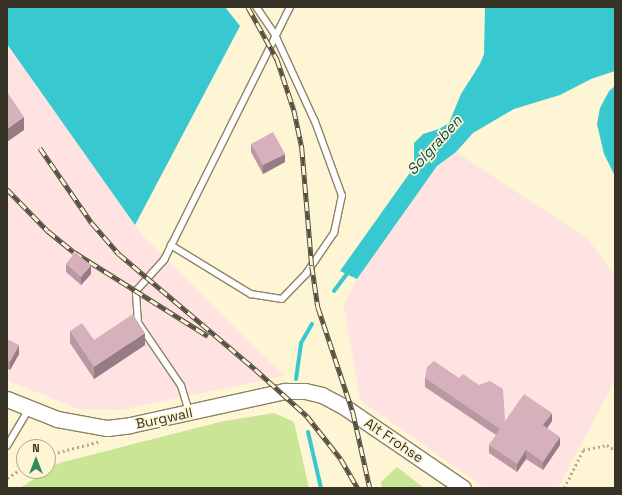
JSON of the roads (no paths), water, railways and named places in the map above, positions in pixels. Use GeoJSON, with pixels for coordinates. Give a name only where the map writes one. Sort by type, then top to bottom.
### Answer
{"type":"FeatureCollection","features":[{"type":"Feature","properties":{"kind":"street","name":"Burgwall"},"geometry":{"type":"LineString","coordinates":[[7,399],[57,419],[107,428],[130,425],[285,391],[322,395]]}},
{"type":"Feature","properties":{"kind":"street","name":"Alt Frohse"},"geometry":{"type":"LineString","coordinates":[[322,395],[353,412],[463,488]]}},
{"type":"Feature","properties":{"kind":"lane"},"geometry":{"type":"LineString","coordinates":[[171,245],[252,294],[282,299],[306,274],[334,233],[342,196],[315,122],[275,35],[256,7]]}},
{"type":"Feature","properties":{"kind":"lane"},"geometry":{"type":"LineString","coordinates":[[189,412],[181,386],[138,322],[136,291],[164,260],[290,7]]}},
{"type":"Feature","properties":{"kind":"lane"},"geometry":{"type":"LineString","coordinates":[[7,446],[30,408]]}},
{"type":"Feature","properties":{"kind":"water"},"geometry":{"type":"Polygon","coordinates":[[[7,7],[225,7],[240,26],[135,225],[7,44],[7,7]]]}},
{"type":"Feature","properties":{"kind":"water"},"geometry":{"type":"Polygon","coordinates":[[[485,7],[615,7],[615,71],[591,79],[560,95],[514,109],[473,133],[456,152],[437,166],[357,279],[340,271],[414,167],[414,143],[423,134],[439,129],[449,123],[461,94],[480,64],[484,54],[485,7]]]}},
{"type":"Feature","properties":{"kind":"water"},"geometry":{"type":"Polygon","coordinates":[[[615,86],[615,176],[604,154],[597,124],[600,108],[609,91],[615,86]]]}},
{"type":"Feature","properties":{"kind":"waterway","name":"Solgraben"},"geometry":{"type":"LineString","coordinates":[[334,291],[349,271]]}},
{"type":"Feature","properties":{"kind":"waterway","name":"Solgraben"},"geometry":{"type":"LineString","coordinates":[[296,379],[301,343],[312,324]]}},
{"type":"Feature","properties":{"kind":"waterway","name":"Solgraben"},"geometry":{"type":"LineString","coordinates":[[308,432],[321,488]]}},
{"type":"Feature","properties":{"kind":"railway"},"geometry":{"type":"LineString","coordinates":[[248,7],[277,59],[294,110],[302,148],[312,266],[318,307],[353,412],[370,488]]}},
{"type":"Feature","properties":{"kind":"railway"},"geometry":{"type":"LineString","coordinates":[[40,148],[92,223],[119,254],[255,369],[307,416],[341,459],[358,488]]}},
{"type":"Feature","properties":{"kind":"railway"},"geometry":{"type":"LineString","coordinates":[[7,189],[48,231],[74,252],[208,336]]}}]}
